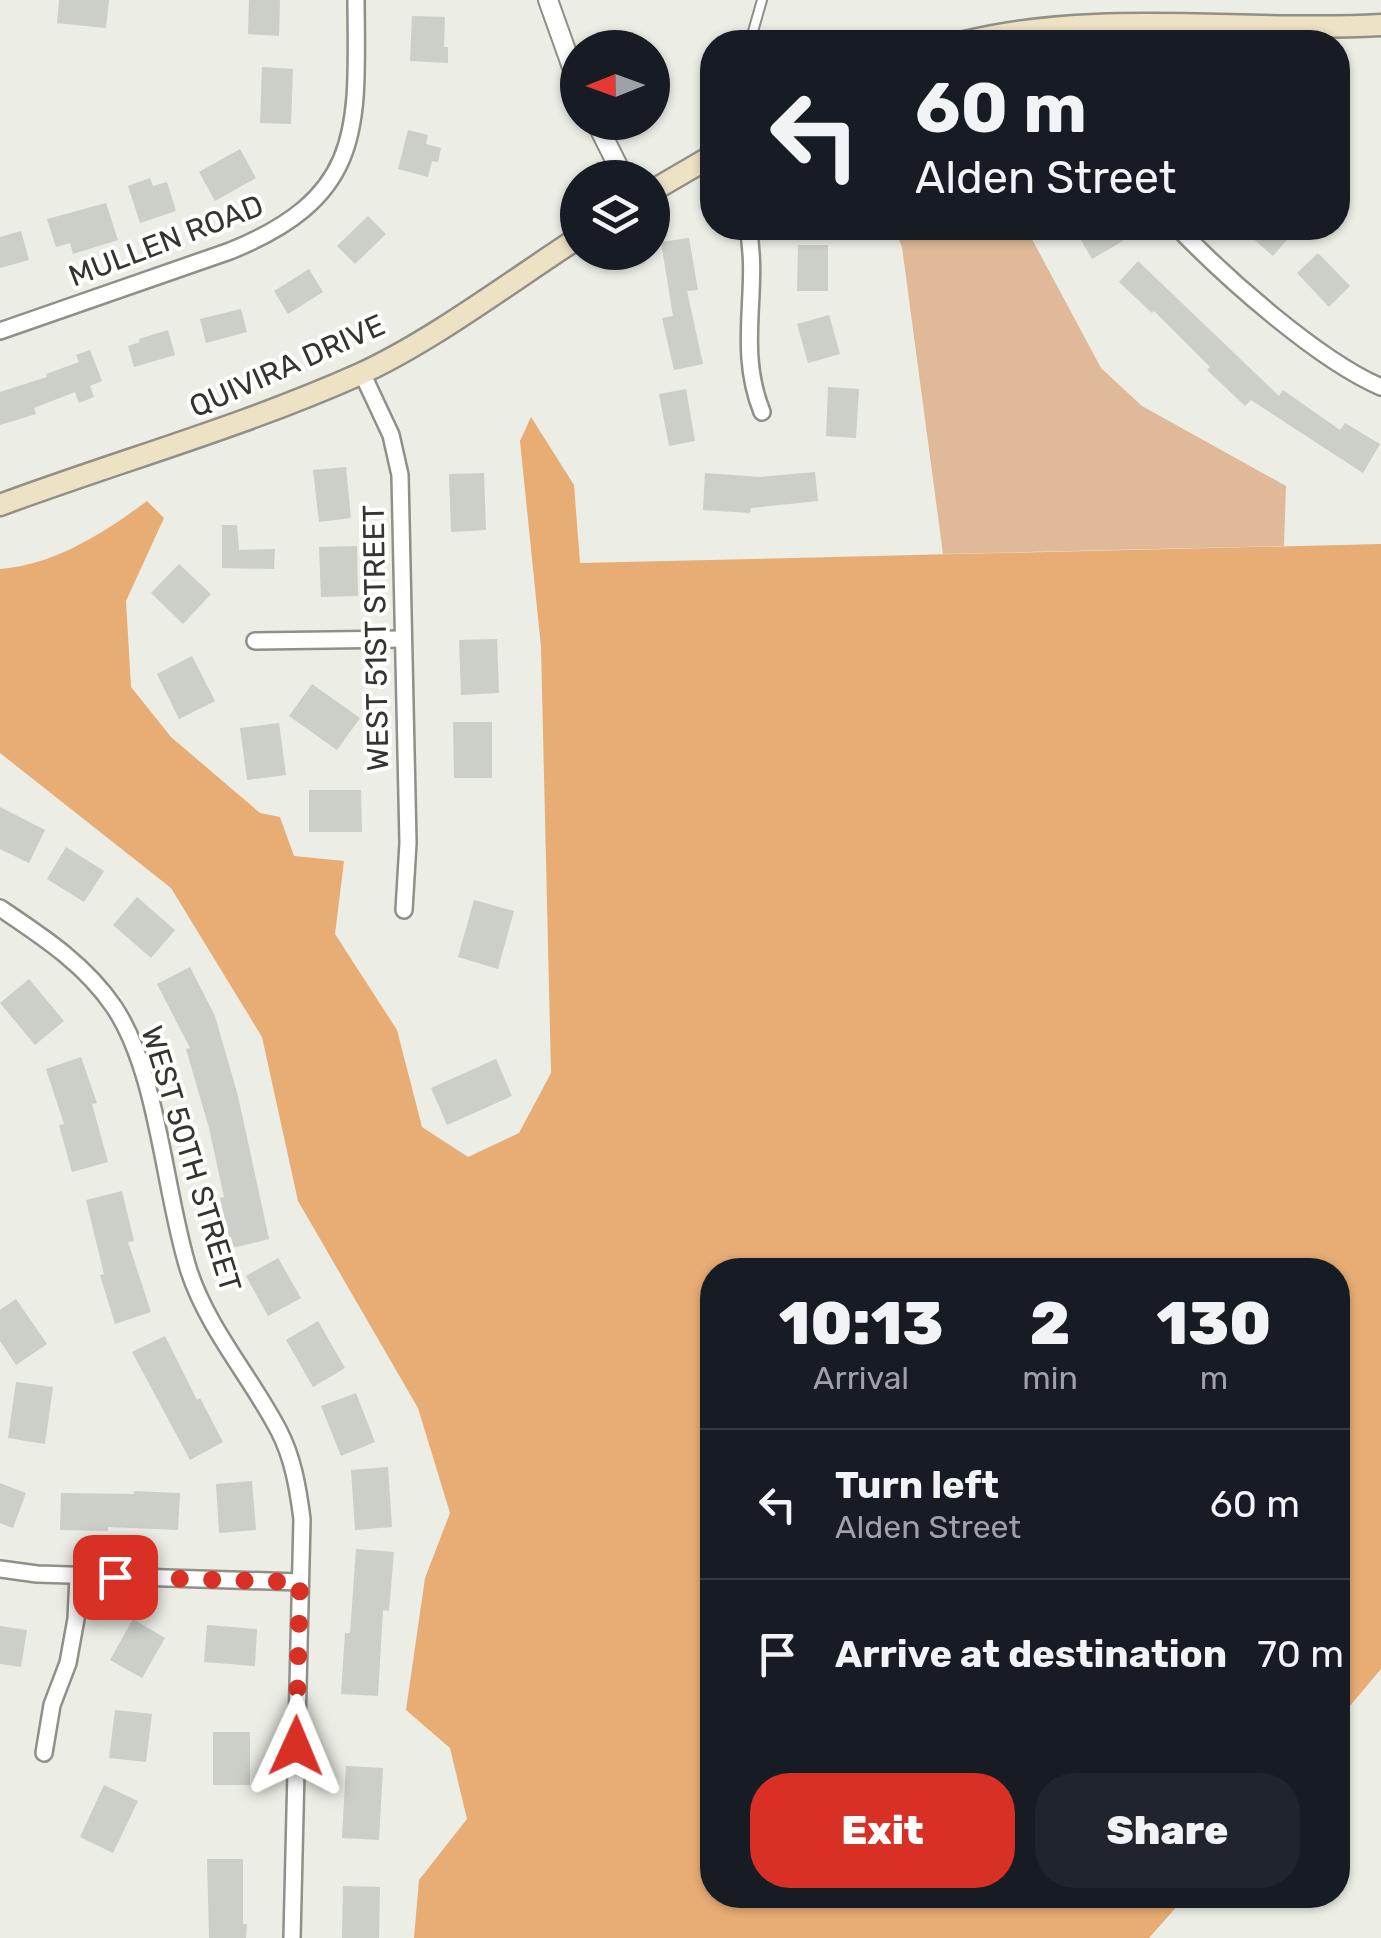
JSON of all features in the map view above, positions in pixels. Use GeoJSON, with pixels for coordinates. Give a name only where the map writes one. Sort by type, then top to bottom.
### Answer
{"type":"FeatureCollection","features":[{"type":"Feature","properties":{"kind":"main road"},"geometry":{"type":"LineString","coordinates":[[1232,30],[1381,25]]}},
{"type":"Feature","properties":{"kind":"main road"},"geometry":{"type":"LineString","coordinates":[[670,180],[700,163]]}},
{"type":"Feature","properties":{"kind":"main road","name":"QUIVIRA DRIVE"},"geometry":{"type":"LineString","coordinates":[[0,504],[222,431],[362,373],[560,250]]}},
{"type":"Feature","properties":{"kind":"street","name":"MULLEN ROAD"},"geometry":{"type":"LineString","coordinates":[[0,330],[230,251],[267,236],[303,212],[336,170],[348,145],[357,93],[356,0]]}},
{"type":"Feature","properties":{"kind":"street"},"geometry":{"type":"LineString","coordinates":[[548,0],[560,34]]}},
{"type":"Feature","properties":{"kind":"street"},"geometry":{"type":"LineString","coordinates":[[750,240],[747,362],[762,412]]}},
{"type":"Feature","properties":{"kind":"street"},"geometry":{"type":"LineString","coordinates":[[1191,240],[1288,326],[1343,366],[1381,387]]}},
{"type":"Feature","properties":{"kind":"street","name":"WEST 51ST STREET"},"geometry":{"type":"LineString","coordinates":[[362,373],[391,435],[400,475],[408,842],[404,910]]}},
{"type":"Feature","properties":{"kind":"street"},"geometry":{"type":"LineString","coordinates":[[255,641],[403,639]]}},
{"type":"Feature","properties":{"kind":"street","name":"WEST 50TH STREET"},"geometry":{"type":"LineString","coordinates":[[0,908],[82,968],[123,1024],[146,1090],[189,1271],[217,1329],[279,1431],[290,1457],[302,1518],[292,1938]]}},
{"type":"Feature","properties":{"kind":"street"},"geometry":{"type":"LineString","coordinates":[[0,1570],[300,1582]]}},
{"type":"Feature","properties":{"kind":"street"},"geometry":{"type":"LineString","coordinates":[[44,1752],[52,1705],[68,1663],[78,1576]]}},
{"type":"Feature","properties":{"kind":"lane"},"geometry":{"type":"LineString","coordinates":[[753,30],[762,0]]}},
{"type":"Feature","properties":{"kind":"shaded area"},"geometry":{"type":"Polygon","coordinates":[[[899,240],[1032,240],[1101,368],[1142,406],[1286,486],[1284,546],[943,554],[899,240]]]}},
{"type":"Feature","properties":{"kind":"shaded area"},"geometry":{"type":"Polygon","coordinates":[[[531,417],[574,485],[580,563],[1381,544],[1381,1669],[1350,1706],[1350,1258],[700,1258],[700,1908],[1176,1908],[1149,1938],[414,1938],[419,1880],[467,1819],[450,1748],[406,1710],[425,1578],[450,1513],[418,1408],[298,1201],[262,1037],[171,888],[0,753],[0,569],[59,554],[96,536],[147,501],[164,518],[126,601],[131,687],[171,737],[260,813],[280,817],[294,856],[344,861],[335,934],[397,1030],[422,1127],[468,1157],[519,1133],[551,1073],[541,647],[520,441],[531,417]]]}},
{"type":"Feature","properties":{"kind":"building"},"geometry":{"type":"Polygon","coordinates":[[[59,0],[109,0],[106,28],[57,23],[59,0]]]}},
{"type":"Feature","properties":{"kind":"building"},"geometry":{"type":"Polygon","coordinates":[[[249,0],[280,0],[279,36],[248,34],[249,0]]]}},
{"type":"Feature","properties":{"kind":"building"},"geometry":{"type":"Polygon","coordinates":[[[412,16],[445,17],[448,63],[410,61],[412,16]]]}},
{"type":"Feature","properties":{"kind":"building"},"geometry":{"type":"Polygon","coordinates":[[[262,67],[293,69],[291,124],[260,123],[262,67]]]}},
{"type":"Feature","properties":{"kind":"building"},"geometry":{"type":"Polygon","coordinates":[[[408,130],[428,135],[426,144],[441,148],[428,177],[398,169],[408,130]]]}},
{"type":"Feature","properties":{"kind":"building"},"geometry":{"type":"Polygon","coordinates":[[[240,149],[256,178],[215,201],[199,172],[240,149]]]}},
{"type":"Feature","properties":{"kind":"building"},"geometry":{"type":"Polygon","coordinates":[[[150,178],[153,186],[167,182],[176,211],[140,223],[128,186],[150,178]]]}},
{"type":"Feature","properties":{"kind":"building"},"geometry":{"type":"Polygon","coordinates":[[[106,203],[118,240],[73,254],[70,243],[56,247],[47,219],[106,203]]]}},
{"type":"Feature","properties":{"kind":"building"},"geometry":{"type":"Polygon","coordinates":[[[368,216],[386,234],[355,264],[337,246],[368,216]]]}},
{"type":"Feature","properties":{"kind":"building"},"geometry":{"type":"Polygon","coordinates":[[[21,231],[29,260],[0,268],[0,237],[21,231]]]}},
{"type":"Feature","properties":{"kind":"building"},"geometry":{"type":"Polygon","coordinates":[[[689,238],[698,290],[687,291],[703,364],[674,370],[662,318],[673,316],[666,270],[670,270],[670,241],[689,238]]]}},
{"type":"Feature","properties":{"kind":"building"},"geometry":{"type":"Polygon","coordinates":[[[1081,240],[1123,241],[1092,259],[1081,240]]]}},
{"type":"Feature","properties":{"kind":"building"},"geometry":{"type":"Polygon","coordinates":[[[1255,240],[1287,240],[1273,256],[1255,240]]]}},
{"type":"Feature","properties":{"kind":"building"},"geometry":{"type":"Polygon","coordinates":[[[798,245],[828,245],[828,291],[797,291],[798,245]]]}},
{"type":"Feature","properties":{"kind":"building"},"geometry":{"type":"Polygon","coordinates":[[[1318,253],[1350,286],[1329,307],[1297,273],[1318,253]]]}},
{"type":"Feature","properties":{"kind":"building"},"geometry":{"type":"Polygon","coordinates":[[[1138,261],[1279,396],[1283,390],[1340,430],[1345,423],[1380,444],[1363,473],[1251,400],[1245,406],[1154,311],[1119,282],[1138,261]]]}},
{"type":"Feature","properties":{"kind":"building"},"geometry":{"type":"Polygon","coordinates":[[[309,269],[323,292],[288,314],[274,291],[309,269]]]}},
{"type":"Feature","properties":{"kind":"building"},"geometry":{"type":"Polygon","coordinates":[[[241,309],[247,332],[206,343],[200,319],[241,309]]]}},
{"type":"Feature","properties":{"kind":"building"},"geometry":{"type":"Polygon","coordinates":[[[829,315],[840,354],[808,363],[797,324],[829,315]]]}},
{"type":"Feature","properties":{"kind":"building"},"geometry":{"type":"Polygon","coordinates":[[[168,330],[175,355],[134,367],[128,346],[168,330]]]}},
{"type":"Feature","properties":{"kind":"building"},"geometry":{"type":"Polygon","coordinates":[[[90,350],[102,381],[90,386],[94,397],[79,403],[75,392],[34,408],[36,414],[0,425],[0,392],[47,377],[46,374],[79,362],[76,355],[90,350]]]}},
{"type":"Feature","properties":{"kind":"building"},"geometry":{"type":"Polygon","coordinates":[[[828,387],[859,389],[856,438],[826,436],[828,387]]]}},
{"type":"Feature","properties":{"kind":"building"},"geometry":{"type":"Polygon","coordinates":[[[686,389],[695,441],[669,446],[659,394],[686,389]]]}},
{"type":"Feature","properties":{"kind":"building"},"geometry":{"type":"Polygon","coordinates":[[[346,467],[351,518],[319,522],[313,470],[346,467]]]}},
{"type":"Feature","properties":{"kind":"building"},"geometry":{"type":"Polygon","coordinates":[[[815,472],[818,501],[751,508],[750,513],[703,510],[705,473],[760,477],[815,472]]]}},
{"type":"Feature","properties":{"kind":"building"},"geometry":{"type":"Polygon","coordinates":[[[484,473],[486,530],[451,532],[449,474],[484,473]]]}},
{"type":"Feature","properties":{"kind":"building"},"geometry":{"type":"Polygon","coordinates":[[[222,525],[237,525],[239,550],[275,549],[274,569],[222,568],[222,525]]]}},
{"type":"Feature","properties":{"kind":"building"},"geometry":{"type":"Polygon","coordinates":[[[357,546],[358,596],[321,597],[319,547],[357,546]]]}},
{"type":"Feature","properties":{"kind":"building"},"geometry":{"type":"Polygon","coordinates":[[[179,564],[211,594],[183,624],[151,593],[179,564]]]}},
{"type":"Feature","properties":{"kind":"building"},"geometry":{"type":"Polygon","coordinates":[[[497,639],[499,693],[461,695],[459,640],[497,639]]]}},
{"type":"Feature","properties":{"kind":"building"},"geometry":{"type":"Polygon","coordinates":[[[192,656],[215,701],[179,719],[157,674],[192,656]]]}},
{"type":"Feature","properties":{"kind":"building"},"geometry":{"type":"Polygon","coordinates":[[[312,684],[360,718],[337,750],[289,716],[312,684]]]}},
{"type":"Feature","properties":{"kind":"building"},"geometry":{"type":"Polygon","coordinates":[[[453,722],[492,722],[492,778],[454,778],[453,722]]]}},
{"type":"Feature","properties":{"kind":"building"},"geometry":{"type":"Polygon","coordinates":[[[279,723],[286,775],[247,780],[240,728],[279,723]]]}},
{"type":"Feature","properties":{"kind":"building"},"geometry":{"type":"Polygon","coordinates":[[[309,790],[361,790],[362,832],[309,832],[309,790]]]}},
{"type":"Feature","properties":{"kind":"building"},"geometry":{"type":"Polygon","coordinates":[[[0,807],[45,830],[29,863],[0,849],[0,807]]]}},
{"type":"Feature","properties":{"kind":"building"},"geometry":{"type":"Polygon","coordinates":[[[66,847],[104,871],[84,902],[47,879],[66,847]]]}},
{"type":"Feature","properties":{"kind":"building"},"geometry":{"type":"Polygon","coordinates":[[[137,897],[175,930],[151,958],[113,925],[137,897]]]}},
{"type":"Feature","properties":{"kind":"building"},"geometry":{"type":"Polygon","coordinates":[[[474,900],[514,911],[498,969],[458,957],[474,900]]]}},
{"type":"Feature","properties":{"kind":"building"},"geometry":{"type":"Polygon","coordinates":[[[190,967],[215,1016],[238,1096],[269,1239],[232,1248],[209,1128],[186,1049],[190,1048],[157,984],[190,967]]]}},
{"type":"Feature","properties":{"kind":"building"},"geometry":{"type":"Polygon","coordinates":[[[29,979],[64,1021],[35,1045],[0,1003],[29,979]]]}},
{"type":"Feature","properties":{"kind":"building"},"geometry":{"type":"Polygon","coordinates":[[[81,1057],[97,1103],[92,1104],[108,1162],[72,1172],[59,1125],[64,1124],[46,1069],[81,1057]]]}},
{"type":"Feature","properties":{"kind":"building"},"geometry":{"type":"Polygon","coordinates":[[[496,1059],[512,1096],[447,1125],[431,1088],[496,1059]]]}},
{"type":"Feature","properties":{"kind":"building"},"geometry":{"type":"Polygon","coordinates":[[[122,1191],[134,1241],[128,1242],[151,1312],[115,1324],[100,1275],[104,1274],[86,1200],[122,1191]]]}},
{"type":"Feature","properties":{"kind":"building"},"geometry":{"type":"Polygon","coordinates":[[[278,1258],[301,1298],[268,1316],[246,1276],[278,1258]]]}},
{"type":"Feature","properties":{"kind":"building"},"geometry":{"type":"Polygon","coordinates":[[[16,1299],[47,1344],[16,1365],[0,1341],[0,1310],[16,1299]]]}},
{"type":"Feature","properties":{"kind":"building"},"geometry":{"type":"Polygon","coordinates":[[[318,1321],[345,1368],[313,1387],[286,1340],[318,1321]]]}},
{"type":"Feature","properties":{"kind":"building"},"geometry":{"type":"Polygon","coordinates":[[[165,1336],[223,1442],[190,1460],[132,1352],[165,1336]]]}},
{"type":"Feature","properties":{"kind":"building"},"geometry":{"type":"Polygon","coordinates":[[[16,1382],[53,1387],[45,1444],[8,1438],[16,1382]]]}},
{"type":"Feature","properties":{"kind":"building"},"geometry":{"type":"Polygon","coordinates":[[[356,1393],[375,1442],[341,1456],[321,1406],[356,1393]]]}},
{"type":"Feature","properties":{"kind":"building"},"geometry":{"type":"Polygon","coordinates":[[[388,1467],[392,1527],[355,1530],[351,1470],[388,1467]]]}},
{"type":"Feature","properties":{"kind":"building"},"geometry":{"type":"Polygon","coordinates":[[[252,1481],[256,1530],[219,1533],[216,1484],[252,1481]]]}},
{"type":"Feature","properties":{"kind":"building"},"geometry":{"type":"Polygon","coordinates":[[[0,1483],[26,1493],[13,1528],[0,1523],[0,1483]]]}},
{"type":"Feature","properties":{"kind":"building"},"geometry":{"type":"Polygon","coordinates":[[[61,1493],[180,1493],[178,1530],[60,1530],[61,1493]]]}},
{"type":"Feature","properties":{"kind":"building"},"geometry":{"type":"Polygon","coordinates":[[[356,1549],[394,1552],[389,1611],[383,1610],[378,1696],[341,1694],[356,1549]]]}},
{"type":"Feature","properties":{"kind":"building"},"geometry":{"type":"Polygon","coordinates":[[[133,1619],[165,1638],[142,1678],[110,1660],[133,1619]]]}},
{"type":"Feature","properties":{"kind":"building"},"geometry":{"type":"Polygon","coordinates":[[[207,1625],[257,1629],[255,1666],[204,1662],[207,1625]]]}},
{"type":"Feature","properties":{"kind":"building"},"geometry":{"type":"Polygon","coordinates":[[[0,1626],[27,1630],[21,1667],[0,1664],[0,1626]]]}},
{"type":"Feature","properties":{"kind":"building"},"geometry":{"type":"Polygon","coordinates":[[[115,1710],[152,1714],[146,1762],[109,1758],[115,1710]]]}},
{"type":"Feature","properties":{"kind":"building"},"geometry":{"type":"Polygon","coordinates":[[[213,1732],[250,1732],[250,1785],[213,1785],[213,1732]]]}},
{"type":"Feature","properties":{"kind":"building"},"geometry":{"type":"Polygon","coordinates":[[[346,1766],[383,1768],[379,1840],[342,1838],[346,1766]]]}},
{"type":"Feature","properties":{"kind":"building"},"geometry":{"type":"Polygon","coordinates":[[[104,1785],[138,1801],[113,1853],[80,1837],[104,1785]]]}},
{"type":"Feature","properties":{"kind":"building"},"geometry":{"type":"Polygon","coordinates":[[[207,1859],[243,1859],[246,1938],[209,1938],[207,1859]]]}},
{"type":"Feature","properties":{"kind":"building"},"geometry":{"type":"Polygon","coordinates":[[[343,1886],[380,1887],[379,1938],[342,1938],[343,1886]]]}},
{"type":"Feature","properties":{"kind":"route"},"geometry":{"type":"LineString","coordinates":[[115,1577],[300,1582],[296,1746]]}}]}
